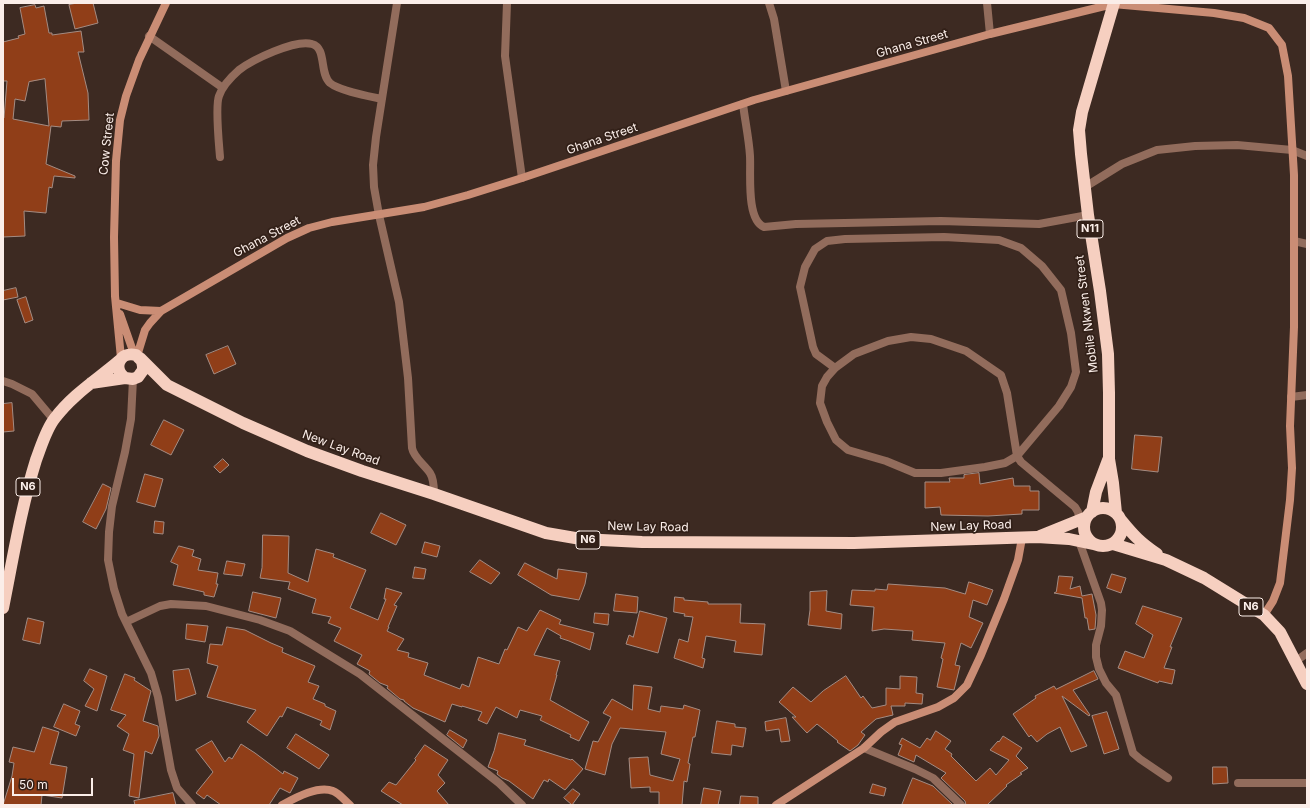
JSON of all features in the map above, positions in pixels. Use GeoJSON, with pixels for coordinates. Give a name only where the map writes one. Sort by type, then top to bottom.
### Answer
{"type":"FeatureCollection","features":[{"type":"Feature","properties":{"kind":"highway","name":"Mobile Nkwen Street"},"geometry":{"type":"LineString","coordinates":[[1108,459],[1108,354],[1088,215],[1079,130],[1082,112],[1114,3]]}},
{"type":"Feature","properties":{"kind":"highway","name":"N6"},"geometry":{"type":"LineString","coordinates":[[3,608],[29,481],[41,446],[53,419],[90,383],[127,355],[137,356],[167,385]]}},
{"type":"Feature","properties":{"kind":"highway"},"geometry":{"type":"LineString","coordinates":[[121,359],[118,363],[119,372],[131,379],[138,377],[143,370],[142,361],[137,356]]}},
{"type":"Feature","properties":{"kind":"highway","name":"N6"},"geometry":{"type":"LineString","coordinates":[[90,383],[131,379],[167,385]]}},
{"type":"Feature","properties":{"kind":"highway","name":"New Lay Road"},"geometry":{"type":"LineString","coordinates":[[167,385],[243,423],[307,451],[546,533],[581,539],[642,542],[854,543],[1037,537]]}},
{"type":"Feature","properties":{"kind":"highway","name":"N11"},"geometry":{"type":"LineString","coordinates":[[1108,459],[1118,515]]}},
{"type":"Feature","properties":{"kind":"highway","name":"N11"},"geometry":{"type":"LineString","coordinates":[[1086,516],[1108,459]]}},
{"type":"Feature","properties":{"kind":"highway","name":"N6"},"geometry":{"type":"LineString","coordinates":[[1037,537],[1100,509],[1108,508],[1118,515],[1132,535],[1166,560]]}},
{"type":"Feature","properties":{"kind":"highway"},"geometry":{"type":"LineString","coordinates":[[1113,544],[1119,539],[1122,532],[1122,524],[1118,515]]}},
{"type":"Feature","properties":{"kind":"highway"},"geometry":{"type":"LineString","coordinates":[[1086,516],[1084,524],[1085,532],[1093,544]]}},
{"type":"Feature","properties":{"kind":"highway","name":"N6"},"geometry":{"type":"LineString","coordinates":[[1037,537],[1069,539],[1100,546],[1113,544],[1166,560],[1204,578],[1264,615],[1280,632],[1307,684]]}},
{"type":"Feature","properties":{"kind":"street"},"geometry":{"type":"LineString","coordinates":[[396,3],[373,165],[374,187],[399,302],[408,378],[413,454],[430,473],[434,481],[434,494]]}},
{"type":"Feature","properties":{"kind":"street"},"geometry":{"type":"LineString","coordinates":[[507,3],[505,56],[522,178]]}},
{"type":"Feature","properties":{"kind":"street"},"geometry":{"type":"LineString","coordinates":[[769,3],[774,19],[786,91]]}},
{"type":"Feature","properties":{"kind":"street"},"geometry":{"type":"LineString","coordinates":[[987,3],[990,34]]}},
{"type":"Feature","properties":{"kind":"street","name":"Ghana Street"},"geometry":{"type":"LineString","coordinates":[[137,356],[145,330],[161,311],[287,238],[309,228],[332,222],[424,207],[522,178],[786,91],[990,34],[1114,3],[1244,18],[1269,28],[1282,45],[1288,76],[1292,150],[1294,241],[1294,327],[1290,426],[1292,468],[1290,500],[1280,584],[1273,601],[1264,615]]}},
{"type":"Feature","properties":{"kind":"street","name":"Cow Street"},"geometry":{"type":"LineString","coordinates":[[121,359],[116,300],[114,237],[116,161],[120,120],[139,60],[164,4]]}},
{"type":"Feature","properties":{"kind":"street"},"geometry":{"type":"LineString","coordinates":[[149,36],[222,88]]}},
{"type":"Feature","properties":{"kind":"street"},"geometry":{"type":"LineString","coordinates":[[220,157],[218,98],[222,88],[239,70],[270,53],[290,45],[311,43],[316,46],[320,51],[324,72],[328,81],[336,87],[382,99]]}},
{"type":"Feature","properties":{"kind":"street"},"geometry":{"type":"LineString","coordinates":[[743,104],[750,156],[751,197],[755,217],[760,225],[764,227],[796,224],[941,221],[1039,224],[1088,215]]}},
{"type":"Feature","properties":{"kind":"street"},"geometry":{"type":"LineString","coordinates":[[1085,187],[1122,164],[1157,150],[1195,146],[1237,145],[1292,150],[1307,156]]}},
{"type":"Feature","properties":{"kind":"street"},"geometry":{"type":"LineString","coordinates":[[835,368],[816,354],[812,347],[800,287],[805,267],[815,249],[827,241],[845,238],[944,237],[999,240],[1021,248],[1042,266],[1061,290],[1071,333],[1076,372],[1071,387],[1059,406],[1017,456],[1005,463],[985,467],[941,473],[915,473],[886,461],[848,450],[836,440],[827,422],[820,402],[822,386],[835,368],[854,354],[888,341],[911,337],[931,339],[966,351],[1001,375],[1007,393],[1017,456],[1021,462],[1075,507],[1078,512],[1086,516]]}},
{"type":"Feature","properties":{"kind":"street"},"geometry":{"type":"LineString","coordinates":[[1294,241],[1307,244]]}},
{"type":"Feature","properties":{"kind":"street"},"geometry":{"type":"LineString","coordinates":[[116,300],[140,310],[161,311]]}},
{"type":"Feature","properties":{"kind":"street","name":"Cow Street"},"geometry":{"type":"LineString","coordinates":[[116,300],[137,356]]}},
{"type":"Feature","properties":{"kind":"street"},"geometry":{"type":"LineString","coordinates":[[131,379],[131,419],[120,478],[112,506],[108,560],[114,589],[126,622],[151,673],[158,697],[172,770],[177,788],[192,805]]}},
{"type":"Feature","properties":{"kind":"street"},"geometry":{"type":"LineString","coordinates":[[3,381],[32,394],[53,419]]}},
{"type":"Feature","properties":{"kind":"street"},"geometry":{"type":"LineString","coordinates":[[1291,397],[1307,395]]}},
{"type":"Feature","properties":{"kind":"street"},"geometry":{"type":"LineString","coordinates":[[776,805],[864,748],[881,732],[895,722],[938,707],[954,698],[967,685],[1004,599],[1018,560],[1022,538]]}},
{"type":"Feature","properties":{"kind":"street"},"geometry":{"type":"LineString","coordinates":[[1079,541],[1101,603],[1101,626],[1096,645],[1096,657],[1099,669],[1106,683],[1116,695],[1133,752],[1140,759],[1168,778]]}},
{"type":"Feature","properties":{"kind":"street"},"geometry":{"type":"LineString","coordinates":[[126,622],[160,606],[171,604],[206,606],[260,620],[290,631],[360,674],[499,783],[522,805]]}},
{"type":"Feature","properties":{"kind":"street"},"geometry":{"type":"LineString","coordinates":[[1296,661],[1307,653]]}},
{"type":"Feature","properties":{"kind":"street"},"geometry":{"type":"LineString","coordinates":[[864,748],[933,778],[961,805]]}},
{"type":"Feature","properties":{"kind":"street"},"geometry":{"type":"LineString","coordinates":[[1238,783],[1307,783]]}},
{"type":"Feature","properties":{"kind":"street"},"geometry":{"type":"LineString","coordinates":[[282,805],[315,790],[334,791],[350,805]]}},
{"type":"Feature","properties":{"kind":"building"},"geometry":{"type":"Polygon","coordinates":[[[77,3],[93,3],[98,23],[75,29],[69,5],[77,3]]]}},
{"type":"Feature","properties":{"kind":"building"},"geometry":{"type":"Polygon","coordinates":[[[35,5],[36,8],[44,6],[49,33],[52,33],[52,35],[81,31],[84,52],[78,52],[88,93],[89,120],[62,121],[61,127],[51,126],[46,164],[75,176],[75,178],[54,176],[52,188],[49,187],[46,213],[24,211],[25,236],[3,237],[3,118],[7,81],[3,81],[3,42],[19,38],[18,36],[25,34],[20,8],[35,5]],[[45,79],[29,82],[25,101],[15,99],[13,119],[49,126],[45,79]]]}},
{"type":"Feature","properties":{"kind":"building"},"geometry":{"type":"Polygon","coordinates":[[[16,288],[18,297],[3,300],[3,291],[16,288]]]}},
{"type":"Feature","properties":{"kind":"building"},"geometry":{"type":"Polygon","coordinates":[[[26,297],[33,320],[25,323],[17,300],[26,297]]]}},
{"type":"Feature","properties":{"kind":"building"},"geometry":{"type":"Polygon","coordinates":[[[228,346],[236,364],[214,374],[206,355],[228,346]]]}},
{"type":"Feature","properties":{"kind":"building"},"geometry":{"type":"Polygon","coordinates":[[[12,403],[14,431],[3,432],[3,404],[12,403]]]}},
{"type":"Feature","properties":{"kind":"building"},"geometry":{"type":"Polygon","coordinates":[[[164,420],[184,430],[171,455],[151,445],[164,420]]]}},
{"type":"Feature","properties":{"kind":"building"},"geometry":{"type":"Polygon","coordinates":[[[1135,435],[1162,437],[1158,472],[1132,469],[1135,435]]]}},
{"type":"Feature","properties":{"kind":"building"},"geometry":{"type":"Polygon","coordinates":[[[223,459],[229,465],[220,473],[214,467],[223,459]]]}},
{"type":"Feature","properties":{"kind":"building"},"geometry":{"type":"Polygon","coordinates":[[[979,473],[980,484],[1013,478],[1014,486],[1030,486],[1030,491],[1039,491],[1039,510],[1022,510],[1022,514],[988,516],[941,515],[940,507],[925,508],[925,482],[950,482],[949,478],[964,478],[964,475],[979,473]]]}},
{"type":"Feature","properties":{"kind":"building"},"geometry":{"type":"Polygon","coordinates":[[[145,474],[163,479],[155,507],[137,502],[145,474]]]}},
{"type":"Feature","properties":{"kind":"building"},"geometry":{"type":"Polygon","coordinates":[[[103,484],[111,488],[106,509],[96,529],[83,522],[103,484]]]}},
{"type":"Feature","properties":{"kind":"building"},"geometry":{"type":"Polygon","coordinates":[[[381,513],[406,525],[396,545],[371,533],[381,513]]]}},
{"type":"Feature","properties":{"kind":"building"},"geometry":{"type":"Polygon","coordinates":[[[155,521],[164,522],[163,534],[154,533],[155,521]]]}},
{"type":"Feature","properties":{"kind":"building"},"geometry":{"type":"Polygon","coordinates":[[[263,535],[289,536],[288,573],[308,582],[316,549],[334,554],[333,557],[366,570],[350,608],[378,620],[386,599],[384,599],[386,588],[402,593],[394,605],[397,606],[387,631],[404,639],[397,650],[409,653],[408,657],[428,663],[424,675],[460,689],[462,684],[469,687],[478,657],[499,664],[505,649],[507,650],[518,627],[527,631],[540,610],[561,620],[559,624],[594,633],[590,650],[560,638],[561,636],[547,628],[534,655],[560,661],[550,700],[589,722],[579,741],[570,737],[571,735],[540,720],[542,716],[520,710],[517,718],[496,707],[487,724],[478,720],[482,712],[462,706],[452,704],[445,722],[413,708],[387,688],[388,686],[380,683],[369,674],[370,671],[357,664],[362,655],[334,641],[341,628],[328,623],[331,617],[312,613],[316,599],[288,589],[290,582],[260,578],[262,568],[263,535]]]}},
{"type":"Feature","properties":{"kind":"building"},"geometry":{"type":"Polygon","coordinates":[[[425,542],[440,546],[437,557],[422,553],[425,542]]]}},
{"type":"Feature","properties":{"kind":"building"},"geometry":{"type":"Polygon","coordinates":[[[179,546],[194,550],[192,556],[201,559],[198,570],[218,573],[216,584],[218,584],[214,597],[204,595],[204,592],[173,585],[178,565],[171,562],[179,546]]]}},
{"type":"Feature","properties":{"kind":"building"},"geometry":{"type":"Polygon","coordinates":[[[480,560],[500,573],[491,584],[470,572],[480,560]]]}},
{"type":"Feature","properties":{"kind":"building"},"geometry":{"type":"Polygon","coordinates":[[[227,561],[245,564],[242,576],[224,574],[227,561]]]}},
{"type":"Feature","properties":{"kind":"building"},"geometry":{"type":"Polygon","coordinates":[[[525,563],[557,579],[558,569],[587,573],[585,584],[579,600],[551,595],[518,575],[525,563]]]}},
{"type":"Feature","properties":{"kind":"building"},"geometry":{"type":"Polygon","coordinates":[[[415,567],[426,569],[424,579],[413,578],[415,567]]]}},
{"type":"Feature","properties":{"kind":"building"},"geometry":{"type":"Polygon","coordinates":[[[1112,574],[1126,578],[1121,593],[1107,588],[1112,574]]]}},
{"type":"Feature","properties":{"kind":"building"},"geometry":{"type":"Polygon","coordinates":[[[1059,576],[1073,577],[1070,589],[1080,586],[1082,596],[1092,594],[1096,615],[1095,629],[1089,630],[1087,618],[1085,618],[1082,598],[1054,593],[1056,592],[1059,576]]]}},
{"type":"Feature","properties":{"kind":"building"},"geometry":{"type":"Polygon","coordinates":[[[969,582],[993,590],[987,605],[973,600],[969,617],[983,623],[971,648],[961,643],[955,665],[960,666],[954,690],[937,687],[943,659],[941,658],[945,643],[912,640],[913,631],[884,629],[872,631],[874,607],[850,605],[852,590],[887,590],[888,584],[945,588],[965,594],[969,582]]]}},
{"type":"Feature","properties":{"kind":"building"},"geometry":{"type":"Polygon","coordinates":[[[827,591],[826,611],[842,614],[841,629],[808,625],[810,592],[827,591]]]}},
{"type":"Feature","properties":{"kind":"building"},"geometry":{"type":"Polygon","coordinates":[[[253,592],[281,598],[276,618],[249,611],[253,592]]]}},
{"type":"Feature","properties":{"kind":"building"},"geometry":{"type":"Polygon","coordinates":[[[616,594],[638,597],[637,613],[614,611],[616,594]]]}},
{"type":"Feature","properties":{"kind":"building"},"geometry":{"type":"Polygon","coordinates":[[[675,597],[684,598],[684,600],[708,602],[708,604],[741,604],[740,623],[765,624],[762,655],[734,652],[736,641],[706,636],[702,658],[705,659],[703,668],[674,658],[679,639],[688,642],[693,617],[684,616],[685,614],[674,612],[675,597]]]}},
{"type":"Feature","properties":{"kind":"building"},"geometry":{"type":"Polygon","coordinates":[[[1143,606],[1182,618],[1170,647],[1172,647],[1164,668],[1175,670],[1172,684],[1159,681],[1158,683],[1118,668],[1125,651],[1144,658],[1153,635],[1136,624],[1143,606]]]}},
{"type":"Feature","properties":{"kind":"building"},"geometry":{"type":"Polygon","coordinates":[[[640,611],[667,618],[658,653],[626,644],[629,635],[633,637],[640,611]]]}},
{"type":"Feature","properties":{"kind":"building"},"geometry":{"type":"Polygon","coordinates":[[[595,613],[609,614],[608,625],[594,623],[595,613]]]}},
{"type":"Feature","properties":{"kind":"building"},"geometry":{"type":"Polygon","coordinates":[[[28,618],[44,622],[40,644],[23,640],[28,618]]]}},
{"type":"Feature","properties":{"kind":"building"},"geometry":{"type":"Polygon","coordinates":[[[187,624],[208,626],[205,642],[186,639],[187,624]]]}},
{"type":"Feature","properties":{"kind":"building"},"geometry":{"type":"Polygon","coordinates":[[[227,627],[245,630],[283,648],[282,652],[315,666],[308,682],[319,686],[313,699],[336,711],[330,730],[320,725],[322,721],[287,707],[282,717],[280,716],[267,736],[247,722],[256,710],[207,697],[218,666],[207,663],[210,644],[222,645],[227,627]]]}},
{"type":"Feature","properties":{"kind":"building"},"geometry":{"type":"Polygon","coordinates":[[[90,669],[107,676],[97,711],[85,706],[94,689],[84,681],[90,669]]]}},
{"type":"Feature","properties":{"kind":"building"},"geometry":{"type":"Polygon","coordinates":[[[189,669],[196,694],[176,701],[173,671],[189,669]]]}},
{"type":"Feature","properties":{"kind":"building"},"geometry":{"type":"Polygon","coordinates":[[[1094,671],[1098,679],[1073,690],[1090,715],[1089,716],[1062,696],[1087,746],[1071,752],[1060,727],[1047,734],[1037,742],[1031,735],[1029,737],[1013,714],[1036,698],[1035,696],[1054,686],[1056,689],[1094,671]]]}},
{"type":"Feature","properties":{"kind":"building"},"geometry":{"type":"Polygon","coordinates":[[[125,674],[135,678],[134,680],[151,691],[143,721],[158,726],[159,736],[152,754],[145,751],[139,798],[129,796],[134,754],[123,750],[129,734],[117,726],[126,715],[111,710],[125,674]]]}},
{"type":"Feature","properties":{"kind":"building"},"geometry":{"type":"Polygon","coordinates":[[[846,676],[861,698],[863,696],[872,708],[886,705],[886,688],[900,689],[900,676],[917,677],[916,693],[923,694],[922,704],[905,703],[905,706],[891,706],[893,715],[876,719],[861,732],[865,735],[858,745],[850,751],[837,742],[838,741],[817,724],[807,733],[792,717],[796,717],[779,702],[793,687],[811,702],[823,691],[846,676]]]}},
{"type":"Feature","properties":{"kind":"building"},"geometry":{"type":"Polygon","coordinates":[[[634,685],[652,687],[648,709],[660,712],[661,706],[683,709],[684,705],[700,710],[688,763],[690,764],[687,782],[684,781],[682,805],[659,805],[659,792],[650,792],[650,787],[631,788],[629,758],[648,757],[650,775],[673,781],[680,759],[661,754],[666,732],[620,728],[612,744],[605,775],[585,769],[593,741],[598,742],[611,717],[603,713],[612,699],[632,710],[634,685]]]}},
{"type":"Feature","properties":{"kind":"building"},"geometry":{"type":"Polygon","coordinates":[[[64,704],[80,711],[75,724],[80,726],[76,736],[54,727],[64,704]]]}},
{"type":"Feature","properties":{"kind":"building"},"geometry":{"type":"Polygon","coordinates":[[[1107,712],[1119,749],[1104,754],[1092,716],[1107,712]]]}},
{"type":"Feature","properties":{"kind":"building"},"geometry":{"type":"Polygon","coordinates":[[[786,718],[790,741],[781,742],[779,729],[766,731],[765,722],[786,718]]]}},
{"type":"Feature","properties":{"kind":"building"},"geometry":{"type":"Polygon","coordinates":[[[717,721],[735,724],[735,727],[746,728],[743,747],[732,745],[731,755],[712,753],[717,721]]]}},
{"type":"Feature","properties":{"kind":"building"},"geometry":{"type":"Polygon","coordinates":[[[43,727],[59,732],[50,764],[67,767],[62,798],[42,795],[41,805],[3,805],[12,776],[14,763],[9,762],[13,747],[34,752],[43,727]]]}},
{"type":"Feature","properties":{"kind":"building"},"geometry":{"type":"Polygon","coordinates":[[[450,730],[467,740],[463,748],[447,735],[450,730]]]}},
{"type":"Feature","properties":{"kind":"building"},"geometry":{"type":"Polygon","coordinates":[[[936,731],[951,741],[945,749],[952,754],[951,756],[976,781],[990,768],[996,775],[1009,760],[990,750],[1003,736],[1022,748],[1016,756],[1028,768],[1006,785],[1007,786],[987,805],[966,805],[965,801],[941,778],[946,773],[916,755],[914,762],[898,755],[902,745],[899,744],[902,738],[920,748],[927,738],[930,740],[936,731]]]}},
{"type":"Feature","properties":{"kind":"building"},"geometry":{"type":"Polygon","coordinates":[[[499,733],[526,740],[524,745],[571,760],[572,759],[583,769],[565,790],[549,779],[548,782],[544,780],[533,799],[497,774],[498,771],[488,767],[499,733]]]}},
{"type":"Feature","properties":{"kind":"building"},"geometry":{"type":"Polygon","coordinates":[[[296,734],[329,755],[319,769],[287,748],[296,734]]]}},
{"type":"Feature","properties":{"kind":"building"},"geometry":{"type":"Polygon","coordinates":[[[212,741],[225,762],[229,757],[232,759],[241,744],[283,774],[284,771],[298,778],[290,793],[280,788],[269,805],[221,805],[207,795],[204,799],[196,793],[213,772],[196,750],[212,741]]]}},
{"type":"Feature","properties":{"kind":"building"},"geometry":{"type":"Polygon","coordinates":[[[425,745],[448,760],[438,775],[445,783],[437,791],[449,805],[403,805],[381,791],[389,782],[396,785],[416,760],[415,759],[425,745]]]}},
{"type":"Feature","properties":{"kind":"building"},"geometry":{"type":"Polygon","coordinates":[[[1213,767],[1227,767],[1228,783],[1213,784],[1213,767]]]}},
{"type":"Feature","properties":{"kind":"building"},"geometry":{"type":"Polygon","coordinates":[[[913,778],[933,786],[953,805],[902,805],[913,778]]]}},
{"type":"Feature","properties":{"kind":"building"},"geometry":{"type":"Polygon","coordinates":[[[873,784],[886,788],[884,796],[870,793],[873,784]]]}},
{"type":"Feature","properties":{"kind":"building"},"geometry":{"type":"Polygon","coordinates":[[[704,788],[721,791],[718,805],[701,805],[704,788]]]}},
{"type":"Feature","properties":{"kind":"building"},"geometry":{"type":"Polygon","coordinates":[[[573,789],[580,794],[572,805],[564,798],[573,789]]]}},
{"type":"Feature","properties":{"kind":"building"},"geometry":{"type":"Polygon","coordinates":[[[173,793],[176,805],[135,805],[134,801],[173,793]]]}},
{"type":"Feature","properties":{"kind":"building"},"geometry":{"type":"Polygon","coordinates":[[[741,796],[758,797],[758,805],[740,805],[741,796]]]}}]}
